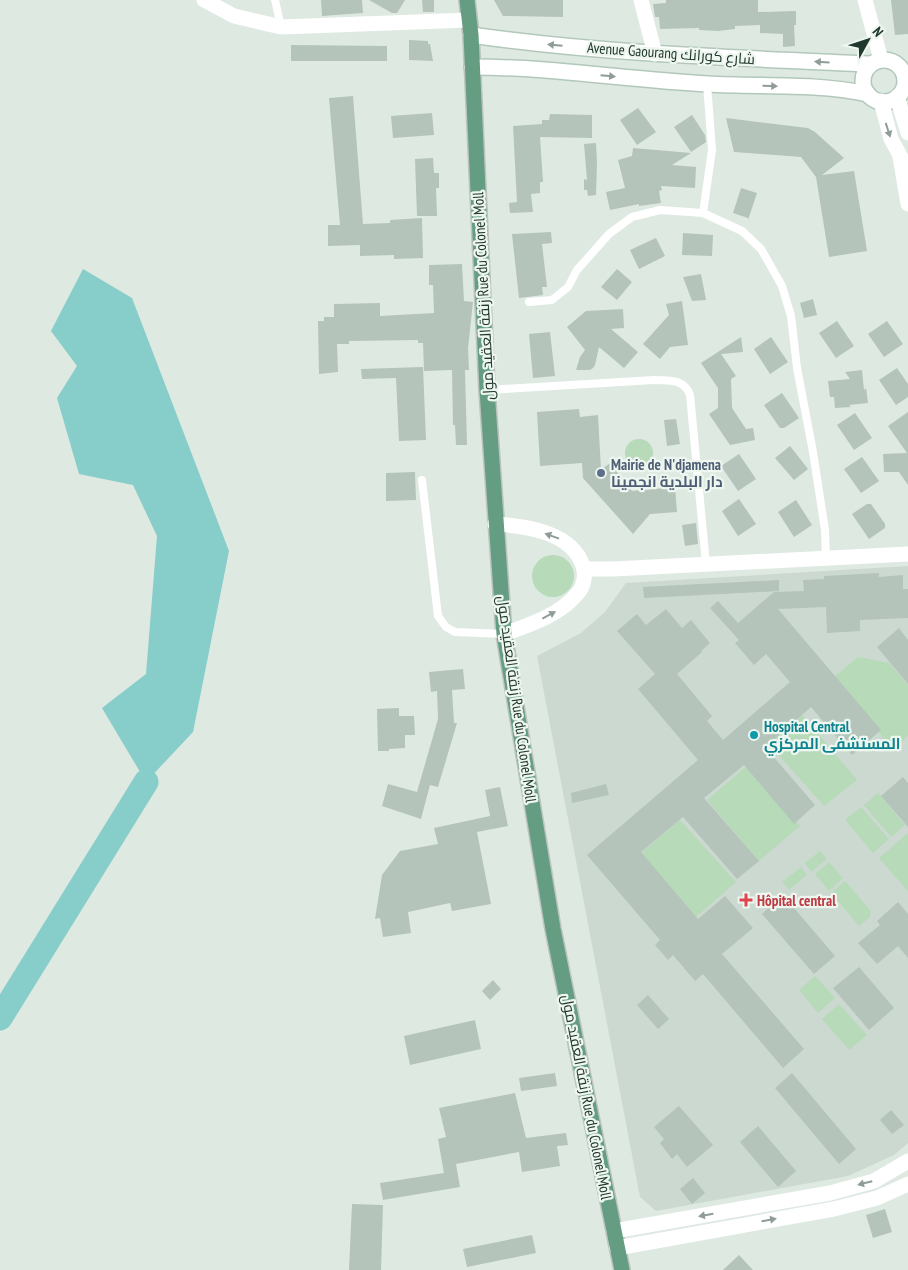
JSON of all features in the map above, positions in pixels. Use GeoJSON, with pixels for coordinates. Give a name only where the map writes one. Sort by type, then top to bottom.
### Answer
{"type":"FeatureCollection","features":[{"type":"Feature","properties":{"kind":"main road","name":"زنقة العقيد مول Rue du Colonel Moll"},"geometry":{"type":"LineString","coordinates":[[467,0],[471,36],[487,390],[504,634],[553,929],[622,1270]]}},
{"type":"Feature","properties":{"kind":"street"},"geometry":{"type":"LineString","coordinates":[[204,0],[234,16],[281,27],[470,20]]}},
{"type":"Feature","properties":{"kind":"street"},"geometry":{"type":"LineString","coordinates":[[641,0],[655,54]]}},
{"type":"Feature","properties":{"kind":"street"},"geometry":{"type":"LineString","coordinates":[[865,0],[876,62]]}},
{"type":"Feature","properties":{"kind":"street","name":"Avenue Gaourang شارع كورانك"},"geometry":{"type":"LineString","coordinates":[[471,36],[535,44],[655,54],[876,62]]}},
{"type":"Feature","properties":{"kind":"street"},"geometry":{"type":"LineString","coordinates":[[908,133],[902,94],[905,86],[906,72],[892,61],[876,62],[866,69],[863,82],[874,98],[890,139],[904,163],[908,204]]}},
{"type":"Feature","properties":{"kind":"street","name":"Avenue Gaourang شارع كورانك"},"geometry":{"type":"LineString","coordinates":[[472,67],[512,68],[708,84],[832,88],[874,98]]}},
{"type":"Feature","properties":{"kind":"street"},"geometry":{"type":"LineString","coordinates":[[874,98],[890,101],[902,94]]}},
{"type":"Feature","properties":{"kind":"street"},"geometry":{"type":"LineString","coordinates":[[496,524],[526,528],[560,539],[573,548],[581,560],[584,569],[582,586],[576,596],[566,605],[542,618],[504,634]]}},
{"type":"Feature","properties":{"kind":"street"},"geometry":{"type":"LineString","coordinates":[[584,569],[908,554]]}},
{"type":"Feature","properties":{"kind":"street"},"geometry":{"type":"LineString","coordinates":[[614,1231],[830,1192],[874,1181],[906,1167]]}},
{"type":"Feature","properties":{"kind":"street"},"geometry":{"type":"LineString","coordinates":[[617,1248],[834,1209],[877,1198],[908,1184]]}},
{"type":"Feature","properties":{"kind":"lane"},"geometry":{"type":"LineString","coordinates":[[275,0],[281,27]]}},
{"type":"Feature","properties":{"kind":"lane"},"geometry":{"type":"LineString","coordinates":[[703,213],[712,150],[708,84]]}},
{"type":"Feature","properties":{"kind":"lane"},"geometry":{"type":"LineString","coordinates":[[530,302],[552,300],[568,287],[577,270],[609,234],[632,218],[660,210],[703,213],[742,231],[761,249],[782,286],[791,316],[797,368],[812,442],[825,530],[826,559]]}},
{"type":"Feature","properties":{"kind":"lane"},"geometry":{"type":"LineString","coordinates":[[487,390],[654,380],[680,382],[687,388],[690,396],[706,564]]}},
{"type":"Feature","properties":{"kind":"lane"},"geometry":{"type":"LineString","coordinates":[[422,480],[438,616],[446,627],[455,632],[504,634]]}},
{"type":"Feature","properties":{"kind":"shaded area","name":"Hôpital central"},"geometry":{"type":"Polygon","coordinates":[[[908,566],[908,1143],[894,1155],[848,1176],[656,1211],[640,1197],[537,656],[581,633],[605,612],[626,583],[908,566]]]}},
{"type":"Feature","properties":{"kind":"green space"},"geometry":{"type":"Polygon","coordinates":[[[639,439],[649,443],[653,453],[649,463],[639,467],[629,463],[625,453],[629,443],[639,439]]]}},
{"type":"Feature","properties":{"kind":"green space"},"geometry":{"type":"Polygon","coordinates":[[[557,555],[565,558],[571,564],[574,576],[571,588],[565,594],[549,597],[541,594],[535,588],[532,572],[535,564],[541,558],[557,555]]]}},
{"type":"Feature","properties":{"kind":"green space"},"geometry":{"type":"Polygon","coordinates":[[[858,657],[889,663],[908,685],[908,736],[893,749],[833,678],[858,657]]]}},
{"type":"Feature","properties":{"kind":"green space"},"geometry":{"type":"Polygon","coordinates":[[[802,715],[857,780],[824,806],[767,742],[802,715]]]}},
{"type":"Feature","properties":{"kind":"green space"},"geometry":{"type":"Polygon","coordinates":[[[748,765],[800,826],[759,861],[707,800],[748,765]]]}},
{"type":"Feature","properties":{"kind":"green space"},"geometry":{"type":"Polygon","coordinates":[[[878,793],[905,825],[891,837],[864,805],[878,793]]]}},
{"type":"Feature","properties":{"kind":"green space"},"geometry":{"type":"Polygon","coordinates":[[[861,807],[889,839],[873,853],[845,820],[861,807]]]}},
{"type":"Feature","properties":{"kind":"green space"},"geometry":{"type":"Polygon","coordinates":[[[680,820],[736,882],[696,917],[641,853],[680,820]]]}},
{"type":"Feature","properties":{"kind":"green space"},"geometry":{"type":"Polygon","coordinates":[[[908,833],[908,891],[879,858],[908,833]]]}},
{"type":"Feature","properties":{"kind":"green space"},"geometry":{"type":"Polygon","coordinates":[[[820,851],[827,859],[811,872],[805,863],[820,851]]]}},
{"type":"Feature","properties":{"kind":"green space"},"geometry":{"type":"Polygon","coordinates":[[[829,862],[843,878],[829,891],[815,874],[829,862]]]}},
{"type":"Feature","properties":{"kind":"green space"},"geometry":{"type":"Polygon","coordinates":[[[801,867],[807,875],[789,890],[782,882],[801,867]]]}},
{"type":"Feature","properties":{"kind":"green space"},"geometry":{"type":"Polygon","coordinates":[[[845,881],[871,911],[870,917],[859,926],[831,893],[845,881]]]}},
{"type":"Feature","properties":{"kind":"green space"},"geometry":{"type":"Polygon","coordinates":[[[815,976],[835,998],[818,1013],[799,990],[815,976]]]}},
{"type":"Feature","properties":{"kind":"green space"},"geometry":{"type":"Polygon","coordinates":[[[839,1004],[867,1035],[849,1050],[822,1019],[839,1004]]]}},
{"type":"Feature","properties":{"kind":"water"},"geometry":{"type":"Polygon","coordinates":[[[83,269],[132,298],[229,551],[193,732],[146,782],[102,708],[146,674],[157,536],[133,485],[79,474],[57,398],[77,366],[51,331],[83,269]]]}},
{"type":"Feature","properties":{"kind":"building"},"geometry":{"type":"Polygon","coordinates":[[[321,0],[362,0],[363,13],[322,16],[321,0]]]}},
{"type":"Feature","properties":{"kind":"building"},"geometry":{"type":"Polygon","coordinates":[[[369,0],[405,0],[397,13],[392,13],[369,0]]]}},
{"type":"Feature","properties":{"kind":"building"},"geometry":{"type":"Polygon","coordinates":[[[422,0],[434,0],[434,12],[423,12],[422,0]]]}},
{"type":"Feature","properties":{"kind":"building"},"geometry":{"type":"Polygon","coordinates":[[[494,0],[563,0],[563,17],[503,16],[494,0]]]}},
{"type":"Feature","properties":{"kind":"building"},"geometry":{"type":"Polygon","coordinates":[[[666,0],[758,0],[758,12],[796,11],[796,25],[794,25],[795,46],[783,47],[783,34],[760,33],[760,25],[735,26],[735,29],[718,31],[699,30],[699,28],[660,29],[659,17],[655,17],[653,4],[666,3],[666,0]]]}},
{"type":"Feature","properties":{"kind":"building"},"geometry":{"type":"Polygon","coordinates":[[[891,0],[908,0],[908,34],[895,35],[891,0]]]}},
{"type":"Feature","properties":{"kind":"building"},"geometry":{"type":"Polygon","coordinates":[[[409,40],[428,41],[433,61],[409,60],[409,40]]]}},
{"type":"Feature","properties":{"kind":"building"},"geometry":{"type":"Polygon","coordinates":[[[291,45],[387,46],[387,61],[291,61],[291,45]]]}},
{"type":"Feature","properties":{"kind":"building"},"geometry":{"type":"Polygon","coordinates":[[[353,96],[363,224],[390,223],[390,220],[422,218],[423,258],[394,259],[394,255],[360,256],[360,245],[328,246],[328,225],[340,225],[329,98],[353,96]]]}},
{"type":"Feature","properties":{"kind":"building"},"geometry":{"type":"Polygon","coordinates":[[[638,108],[656,132],[637,145],[620,120],[638,108]]]}},
{"type":"Feature","properties":{"kind":"building"},"geometry":{"type":"Polygon","coordinates":[[[432,113],[434,135],[393,138],[391,116],[432,113]]]}},
{"type":"Feature","properties":{"kind":"building"},"geometry":{"type":"Polygon","coordinates":[[[550,114],[592,115],[592,138],[540,137],[543,182],[540,182],[540,193],[531,194],[533,212],[510,213],[509,203],[517,202],[513,126],[542,124],[542,120],[549,120],[550,114]]]}},
{"type":"Feature","properties":{"kind":"building"},"geometry":{"type":"Polygon","coordinates":[[[692,115],[705,135],[706,142],[691,152],[674,127],[692,115]]]}},
{"type":"Feature","properties":{"kind":"building"},"geometry":{"type":"Polygon","coordinates":[[[726,118],[808,128],[844,158],[822,175],[854,171],[867,251],[829,257],[816,177],[801,157],[734,152],[726,118]]]}},
{"type":"Feature","properties":{"kind":"building"},"geometry":{"type":"Polygon","coordinates":[[[596,143],[596,195],[588,196],[587,190],[584,190],[584,179],[587,180],[584,144],[596,143]]]}},
{"type":"Feature","properties":{"kind":"building"},"geometry":{"type":"Polygon","coordinates":[[[633,148],[691,153],[672,165],[696,167],[695,188],[661,186],[662,190],[659,191],[661,203],[639,206],[639,204],[610,210],[606,192],[625,188],[618,160],[632,156],[633,148]]]}},
{"type":"Feature","properties":{"kind":"building"},"geometry":{"type":"Polygon","coordinates":[[[433,158],[434,173],[439,173],[439,188],[436,188],[437,216],[417,216],[415,159],[433,158]]]}},
{"type":"Feature","properties":{"kind":"building"},"geometry":{"type":"Polygon","coordinates":[[[741,188],[757,193],[748,220],[748,218],[733,213],[741,188]]]}},
{"type":"Feature","properties":{"kind":"building"},"geometry":{"type":"Polygon","coordinates":[[[551,232],[552,243],[542,244],[547,287],[542,287],[543,295],[519,298],[512,234],[551,232]]]}},
{"type":"Feature","properties":{"kind":"building"},"geometry":{"type":"Polygon","coordinates":[[[683,233],[713,235],[712,256],[682,255],[683,233]]]}},
{"type":"Feature","properties":{"kind":"building"},"geometry":{"type":"Polygon","coordinates":[[[656,238],[665,256],[639,269],[630,250],[656,238]]]}},
{"type":"Feature","properties":{"kind":"building"},"geometry":{"type":"Polygon","coordinates":[[[462,264],[464,301],[473,302],[468,348],[469,370],[465,370],[467,445],[456,445],[455,425],[453,425],[452,370],[424,371],[423,343],[418,343],[418,340],[349,341],[349,344],[337,344],[338,372],[319,374],[318,321],[324,321],[324,317],[334,317],[334,304],[380,303],[380,316],[434,313],[433,285],[429,285],[429,265],[462,264]]]}},
{"type":"Feature","properties":{"kind":"building"},"geometry":{"type":"Polygon","coordinates":[[[617,269],[632,282],[617,300],[601,287],[617,269]]]}},
{"type":"Feature","properties":{"kind":"building"},"geometry":{"type":"Polygon","coordinates":[[[701,274],[706,300],[692,301],[683,277],[701,274]]]}},
{"type":"Feature","properties":{"kind":"building"},"geometry":{"type":"Polygon","coordinates":[[[813,299],[817,315],[804,318],[800,303],[813,299]]]}},
{"type":"Feature","properties":{"kind":"building"},"geometry":{"type":"Polygon","coordinates":[[[682,301],[688,345],[670,347],[660,359],[643,344],[669,315],[666,304],[682,301]]]}},
{"type":"Feature","properties":{"kind":"building"},"geometry":{"type":"Polygon","coordinates":[[[623,309],[624,328],[611,329],[638,352],[624,368],[599,347],[593,368],[590,370],[576,370],[580,357],[585,350],[567,327],[586,311],[623,309]]]}},
{"type":"Feature","properties":{"kind":"building"},"geometry":{"type":"Polygon","coordinates":[[[837,321],[854,346],[836,358],[819,333],[837,321]]]}},
{"type":"Feature","properties":{"kind":"building"},"geometry":{"type":"Polygon","coordinates":[[[887,321],[903,344],[884,357],[868,334],[887,321]]]}},
{"type":"Feature","properties":{"kind":"building"},"geometry":{"type":"Polygon","coordinates":[[[550,332],[555,376],[533,378],[529,334],[550,332]]]}},
{"type":"Feature","properties":{"kind":"building"},"geometry":{"type":"Polygon","coordinates":[[[741,337],[743,352],[721,354],[736,376],[731,379],[732,408],[746,429],[753,428],[755,440],[730,445],[709,414],[718,408],[718,388],[701,363],[741,337]]]}},
{"type":"Feature","properties":{"kind":"building"},"geometry":{"type":"Polygon","coordinates":[[[771,337],[788,362],[770,374],[754,349],[771,337]]]}},
{"type":"Feature","properties":{"kind":"building"},"geometry":{"type":"Polygon","coordinates":[[[423,367],[426,440],[399,441],[396,378],[362,379],[361,369],[423,367]]]}},
{"type":"Feature","properties":{"kind":"building"},"geometry":{"type":"Polygon","coordinates":[[[897,368],[908,384],[908,397],[896,405],[879,380],[897,368]]]}},
{"type":"Feature","properties":{"kind":"building"},"geometry":{"type":"Polygon","coordinates":[[[862,370],[864,390],[866,388],[868,403],[835,408],[834,397],[830,397],[828,381],[850,379],[845,372],[862,370]]]}},
{"type":"Feature","properties":{"kind":"building"},"geometry":{"type":"Polygon","coordinates":[[[782,393],[799,418],[784,428],[780,428],[764,405],[782,393]]]}},
{"type":"Feature","properties":{"kind":"building"},"geometry":{"type":"Polygon","coordinates":[[[579,409],[580,417],[598,415],[601,470],[610,463],[632,491],[675,487],[677,512],[650,514],[633,534],[583,478],[582,463],[540,466],[537,412],[579,409]]]}},
{"type":"Feature","properties":{"kind":"building"},"geometry":{"type":"Polygon","coordinates":[[[908,412],[908,485],[899,472],[884,472],[883,454],[907,453],[888,426],[908,412]]]}},
{"type":"Feature","properties":{"kind":"building"},"geometry":{"type":"Polygon","coordinates":[[[855,413],[872,438],[854,450],[837,425],[855,413]]]}},
{"type":"Feature","properties":{"kind":"building"},"geometry":{"type":"Polygon","coordinates":[[[676,419],[680,444],[667,446],[664,420],[676,419]]]}},
{"type":"Feature","properties":{"kind":"building"},"geometry":{"type":"Polygon","coordinates":[[[790,446],[808,469],[794,480],[775,458],[790,446]]]}},
{"type":"Feature","properties":{"kind":"building"},"geometry":{"type":"Polygon","coordinates":[[[739,454],[756,479],[738,491],[721,466],[739,454]]]}},
{"type":"Feature","properties":{"kind":"building"},"geometry":{"type":"Polygon","coordinates":[[[862,457],[879,481],[861,493],[844,469],[862,457]]]}},
{"type":"Feature","properties":{"kind":"building"},"geometry":{"type":"Polygon","coordinates":[[[415,472],[416,500],[386,501],[386,473],[415,472]]]}},
{"type":"Feature","properties":{"kind":"building"},"geometry":{"type":"Polygon","coordinates":[[[739,499],[756,524],[738,536],[722,511],[739,499]]]}},
{"type":"Feature","properties":{"kind":"building"},"geometry":{"type":"Polygon","coordinates":[[[796,500],[812,525],[794,537],[778,512],[796,500]]]}},
{"type":"Feature","properties":{"kind":"building"},"geometry":{"type":"Polygon","coordinates":[[[867,504],[871,504],[885,524],[885,528],[869,539],[852,514],[867,504]]]}},
{"type":"Feature","properties":{"kind":"building"},"geometry":{"type":"Polygon","coordinates":[[[696,523],[698,544],[685,546],[682,525],[696,523]]]}},
{"type":"Feature","properties":{"kind":"building"},"geometry":{"type":"Polygon","coordinates":[[[879,573],[879,577],[903,575],[903,589],[908,589],[908,618],[860,620],[860,631],[827,633],[826,607],[778,609],[881,730],[852,755],[811,707],[765,747],[815,805],[794,824],[744,765],[704,798],[759,861],[737,879],[683,817],[641,852],[698,919],[725,896],[753,928],[722,954],[804,1049],[783,1068],[703,974],[695,981],[673,955],[668,960],[655,945],[660,940],[587,855],[698,760],[638,689],[655,674],[617,631],[637,614],[646,625],[666,609],[682,628],[691,620],[710,643],[677,674],[712,716],[707,721],[723,740],[790,682],[766,654],[754,665],[735,643],[739,640],[710,608],[718,601],[738,623],[774,592],[804,591],[803,580],[824,579],[824,576],[879,573]]]}},
{"type":"Feature","properties":{"kind":"building"},"geometry":{"type":"Polygon","coordinates":[[[779,580],[779,591],[644,598],[643,587],[779,580]]]}},
{"type":"Feature","properties":{"kind":"building"},"geometry":{"type":"Polygon","coordinates":[[[899,628],[908,640],[908,684],[877,647],[899,628]]]}},
{"type":"Feature","properties":{"kind":"building"},"geometry":{"type":"Polygon","coordinates":[[[463,669],[465,689],[452,690],[454,723],[457,723],[438,787],[430,785],[421,819],[382,806],[388,784],[417,792],[438,719],[437,691],[431,692],[429,672],[463,669]]]}},
{"type":"Feature","properties":{"kind":"building"},"geometry":{"type":"Polygon","coordinates":[[[399,708],[399,716],[414,716],[415,735],[405,735],[405,748],[378,751],[377,709],[399,708]]]}},
{"type":"Feature","properties":{"kind":"building"},"geometry":{"type":"Polygon","coordinates":[[[903,777],[908,783],[908,827],[881,796],[903,777]]]}},
{"type":"Feature","properties":{"kind":"building"},"geometry":{"type":"Polygon","coordinates":[[[606,784],[609,795],[572,803],[571,793],[606,784]]]}},
{"type":"Feature","properties":{"kind":"building"},"geometry":{"type":"Polygon","coordinates":[[[500,787],[508,826],[477,832],[491,904],[452,911],[450,903],[408,912],[411,933],[383,937],[380,918],[375,919],[382,875],[400,851],[438,844],[434,828],[490,816],[485,790],[500,787]]]}},
{"type":"Feature","properties":{"kind":"building"},"geometry":{"type":"Polygon","coordinates":[[[783,895],[835,956],[814,974],[762,914],[783,895]]]}},
{"type":"Feature","properties":{"kind":"building"},"geometry":{"type":"Polygon","coordinates":[[[898,902],[908,914],[908,958],[898,946],[877,964],[858,943],[880,925],[877,921],[898,902]]]}},
{"type":"Feature","properties":{"kind":"building"},"geometry":{"type":"Polygon","coordinates":[[[859,967],[894,1008],[869,1030],[833,988],[859,967]]]}},
{"type":"Feature","properties":{"kind":"building"},"geometry":{"type":"Polygon","coordinates":[[[493,980],[501,989],[490,1000],[482,991],[493,980]]]}},
{"type":"Feature","properties":{"kind":"building"},"geometry":{"type":"Polygon","coordinates":[[[648,995],[669,1019],[658,1029],[637,1005],[648,995]]]}},
{"type":"Feature","properties":{"kind":"building"},"geometry":{"type":"Polygon","coordinates":[[[475,1020],[481,1049],[410,1065],[404,1036],[475,1020]]]}},
{"type":"Feature","properties":{"kind":"building"},"geometry":{"type":"Polygon","coordinates":[[[555,1073],[557,1086],[521,1091],[519,1078],[555,1073]]]}},
{"type":"Feature","properties":{"kind":"building"},"geometry":{"type":"Polygon","coordinates":[[[792,1073],[856,1149],[839,1164],[775,1088],[792,1073]]]}},
{"type":"Feature","properties":{"kind":"building"},"geometry":{"type":"Polygon","coordinates":[[[515,1093],[526,1138],[566,1133],[568,1145],[557,1146],[560,1166],[522,1172],[519,1152],[456,1164],[460,1187],[383,1200],[380,1183],[444,1173],[438,1139],[446,1137],[439,1108],[515,1093]]]}},
{"type":"Feature","properties":{"kind":"building"},"geometry":{"type":"Polygon","coordinates":[[[679,1106],[713,1145],[687,1167],[677,1154],[672,1159],[660,1143],[664,1139],[654,1127],[679,1106]]]}},
{"type":"Feature","properties":{"kind":"building"},"geometry":{"type":"Polygon","coordinates":[[[891,1110],[904,1125],[892,1134],[880,1120],[891,1110]]]}},
{"type":"Feature","properties":{"kind":"building"},"geometry":{"type":"Polygon","coordinates":[[[758,1126],[796,1171],[778,1187],[740,1142],[758,1126]]]}},
{"type":"Feature","properties":{"kind":"building"},"geometry":{"type":"Polygon","coordinates":[[[693,1178],[705,1193],[692,1204],[680,1189],[693,1178]]]}},
{"type":"Feature","properties":{"kind":"building"},"geometry":{"type":"Polygon","coordinates":[[[352,1204],[383,1205],[381,1270],[349,1270],[352,1204]]]}},
{"type":"Feature","properties":{"kind":"building"},"geometry":{"type":"Polygon","coordinates":[[[885,1209],[892,1232],[873,1238],[866,1215],[885,1209]]]}},
{"type":"Feature","properties":{"kind":"building"},"geometry":{"type":"Polygon","coordinates":[[[532,1235],[536,1253],[467,1267],[463,1249],[532,1235]]]}},
{"type":"Feature","properties":{"kind":"building"},"geometry":{"type":"Polygon","coordinates":[[[739,1255],[753,1270],[723,1270],[739,1255]]]}},
{"type":"Feature","properties":{"kind":"waterway"},"geometry":{"type":"LineString","coordinates":[[0,1018],[146,782]]}},
{"type":"Feature","properties":{"kind":"place","name":"Mairie de N'djamena دار البلدية انجمينا"},"geometry":{"type":"Point","coordinates":[601,473]}},
{"type":"Feature","properties":{"kind":"place","name":"Hospital Central المستشفى المركزي"},"geometry":{"type":"Point","coordinates":[754,735]}},
{"type":"Feature","properties":{"kind":"place","name":"Hôpital central"},"geometry":{"type":"Point","coordinates":[746,900]}}]}
